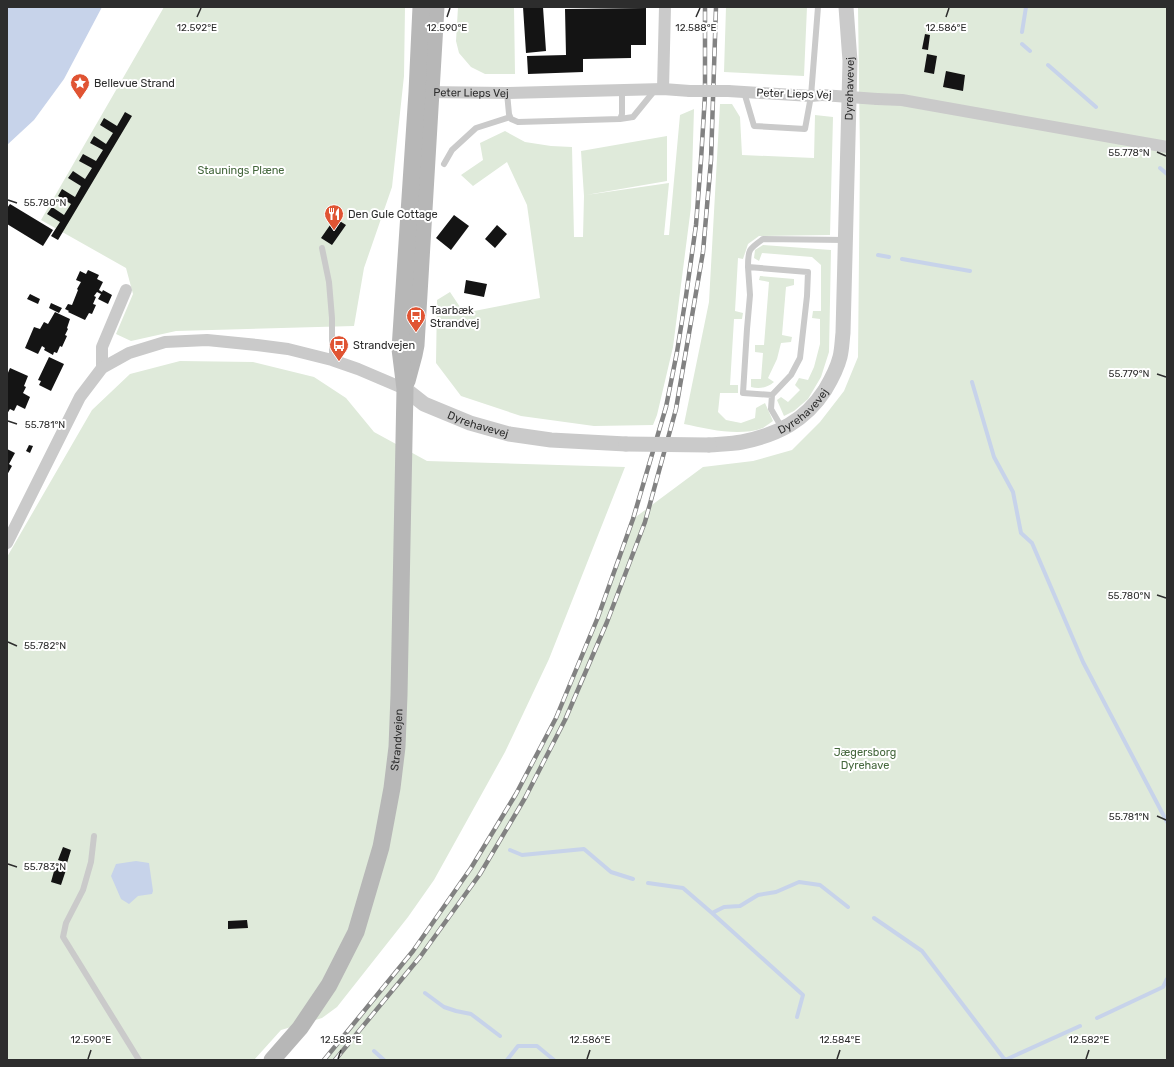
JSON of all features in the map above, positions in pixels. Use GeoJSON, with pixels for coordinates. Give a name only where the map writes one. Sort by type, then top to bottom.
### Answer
{"type":"FeatureCollection","features":[{"type":"Feature","properties":{"kind":"main road","name":"Strandvejen"},"geometry":{"type":"LineString","coordinates":[[421,7],[424,92]]}},
{"type":"Feature","properties":{"kind":"main road","name":"Strandvejen"},"geometry":{"type":"LineString","coordinates":[[272,1060],[300,1028],[329,985],[356,932],[382,847],[392,788],[396,747],[405,389],[400,349],[424,92],[436,7]]}},
{"type":"Feature","properties":{"kind":"street"},"geometry":{"type":"LineString","coordinates":[[659,89],[665,7]]}},
{"type":"Feature","properties":{"kind":"street","name":"Dyrehavevej"},"geometry":{"type":"LineString","coordinates":[[405,389],[424,404],[470,423],[509,434],[551,440],[626,444],[708,445],[741,442],[760,438],[783,430],[802,416],[819,399],[833,377],[840,357],[843,333],[850,61],[846,7]]}},
{"type":"Feature","properties":{"kind":"street","name":"Peter Lieps Vej"},"geometry":{"type":"LineString","coordinates":[[424,92],[507,94],[659,89],[902,100],[1167,147]]}},
{"type":"Feature","properties":{"kind":"street"},"geometry":{"type":"LineString","coordinates":[[102,368],[102,346],[126,290]]}},
{"type":"Feature","properties":{"kind":"street"},"geometry":{"type":"LineString","coordinates":[[7,543],[80,397],[102,368],[129,353],[165,342],[207,340],[288,349],[332,360],[358,369],[405,389]]}},
{"type":"Feature","properties":{"kind":"lane"},"geometry":{"type":"LineString","coordinates":[[744,92],[754,126],[805,129],[817,95],[818,7]]}},
{"type":"Feature","properties":{"kind":"lane"},"geometry":{"type":"LineString","coordinates":[[507,94],[510,117],[518,122],[620,119],[633,117],[659,89]]}},
{"type":"Feature","properties":{"kind":"lane"},"geometry":{"type":"LineString","coordinates":[[620,119],[622,114],[622,90]]}},
{"type":"Feature","properties":{"kind":"lane"},"geometry":{"type":"LineString","coordinates":[[444,164],[452,150],[476,128],[510,117]]}},
{"type":"Feature","properties":{"kind":"lane"},"geometry":{"type":"LineString","coordinates":[[772,395],[743,393],[750,295],[748,252],[752,246],[763,239],[846,240]]}},
{"type":"Feature","properties":{"kind":"lane"},"geometry":{"type":"LineString","coordinates":[[322,248],[329,282],[332,318],[332,360]]}},
{"type":"Feature","properties":{"kind":"lane"},"geometry":{"type":"LineString","coordinates":[[748,266],[808,272],[807,296],[800,358],[790,376],[772,395],[772,409],[783,430]]}},
{"type":"Feature","properties":{"kind":"lane"},"geometry":{"type":"LineString","coordinates":[[94,836],[91,862],[83,890],[66,923],[63,937],[139,1060]]}},
{"type":"Feature","properties":{"kind":"green space","name":"Staunings Plæne"},"geometry":{"type":"Polygon","coordinates":[[[164,7],[405,7],[404,76],[392,187],[364,268],[354,326],[176,331],[131,341],[116,334],[133,294],[126,268],[41,220],[164,7]]]}},
{"type":"Feature","properties":{"kind":"green space"},"geometry":{"type":"Polygon","coordinates":[[[458,7],[514,7],[515,74],[485,74],[471,67],[459,53],[456,41],[458,7]]]}},
{"type":"Feature","properties":{"kind":"green space"},"geometry":{"type":"Polygon","coordinates":[[[726,7],[807,7],[804,76],[724,72],[726,7]]]}},
{"type":"Feature","properties":{"kind":"green space","name":"Jægersborg Dyrehave"},"geometry":{"type":"Polygon","coordinates":[[[858,7],[1167,7],[1167,1060],[324,1060],[413,951],[471,868],[516,794],[556,718],[598,617],[633,519],[703,467],[753,461],[792,450],[820,422],[844,391],[858,357],[860,156],[858,7]]]}},
{"type":"Feature","properties":{"kind":"green space"},"geometry":{"type":"Polygon","coordinates":[[[720,104],[732,104],[740,117],[742,155],[814,158],[815,115],[833,117],[830,235],[759,236],[748,244],[743,259],[738,258],[735,311],[743,313],[742,319],[734,319],[730,385],[738,385],[738,393],[720,393],[718,412],[726,420],[741,423],[755,418],[756,408],[765,403],[773,421],[763,428],[744,432],[724,431],[684,424],[709,302],[720,104]]]}},
{"type":"Feature","properties":{"kind":"green space"},"geometry":{"type":"Polygon","coordinates":[[[694,109],[691,207],[673,347],[657,415],[653,425],[594,426],[521,416],[461,396],[436,363],[437,300],[450,292],[464,313],[540,298],[527,205],[507,162],[473,186],[461,175],[483,160],[480,143],[505,131],[525,142],[551,146],[572,147],[574,237],[583,237],[584,196],[581,151],[667,136],[667,181],[586,195],[669,183],[664,235],[669,235],[680,115],[694,109]]]}},
{"type":"Feature","properties":{"kind":"green space"},"geometry":{"type":"Polygon","coordinates":[[[763,245],[831,250],[829,352],[821,377],[808,399],[794,411],[784,416],[777,400],[781,397],[788,402],[800,390],[795,385],[799,378],[808,380],[814,367],[820,344],[820,319],[812,318],[813,311],[821,311],[821,265],[812,257],[762,253],[759,261],[754,258],[755,250],[763,245]]]}},
{"type":"Feature","properties":{"kind":"green space"},"geometry":{"type":"Polygon","coordinates":[[[760,276],[794,279],[794,285],[786,287],[782,335],[792,337],[791,342],[781,343],[777,359],[768,378],[774,382],[766,387],[757,388],[751,387],[751,379],[761,379],[763,353],[755,352],[755,345],[764,345],[769,282],[759,280],[760,276]]]}},
{"type":"Feature","properties":{"kind":"green space"},"geometry":{"type":"Polygon","coordinates":[[[180,361],[253,362],[314,377],[346,398],[374,432],[427,461],[625,467],[549,659],[505,752],[434,880],[408,917],[337,1007],[322,1018],[281,1030],[254,1060],[7,1060],[7,557],[92,410],[130,374],[180,361]]]}},
{"type":"Feature","properties":{"kind":"water"},"geometry":{"type":"Polygon","coordinates":[[[7,7],[102,7],[64,79],[34,120],[7,145],[7,7]]]}},
{"type":"Feature","properties":{"kind":"water"},"geometry":{"type":"Polygon","coordinates":[[[136,861],[149,863],[153,891],[152,894],[138,896],[129,904],[121,899],[111,876],[116,864],[136,861]]]}},
{"type":"Feature","properties":{"kind":"building"},"geometry":{"type":"Polygon","coordinates":[[[523,7],[543,7],[546,51],[526,53],[523,7]]]}},
{"type":"Feature","properties":{"kind":"building"},"geometry":{"type":"Polygon","coordinates":[[[646,8],[646,45],[631,45],[631,58],[583,59],[583,72],[528,74],[527,56],[566,55],[565,9],[646,8]]]}},
{"type":"Feature","properties":{"kind":"building"},"geometry":{"type":"Polygon","coordinates":[[[925,34],[930,35],[928,50],[922,49],[925,34]]]}},
{"type":"Feature","properties":{"kind":"building"},"geometry":{"type":"Polygon","coordinates":[[[927,54],[937,56],[934,74],[924,72],[927,54]]]}},
{"type":"Feature","properties":{"kind":"building"},"geometry":{"type":"Polygon","coordinates":[[[946,71],[965,75],[963,91],[943,87],[946,71]]]}},
{"type":"Feature","properties":{"kind":"building"},"geometry":{"type":"Polygon","coordinates":[[[125,112],[132,116],[58,240],[51,236],[60,222],[47,214],[52,207],[64,215],[71,204],[58,196],[62,189],[75,197],[81,186],[68,178],[73,171],[85,179],[92,168],[79,161],[83,154],[96,161],[103,150],[90,143],[94,136],[106,144],[113,133],[100,125],[104,118],[117,126],[125,112]]]}},
{"type":"Feature","properties":{"kind":"building"},"geometry":{"type":"Polygon","coordinates":[[[10,204],[53,230],[43,246],[7,224],[7,208],[10,204]]]}},
{"type":"Feature","properties":{"kind":"building"},"geometry":{"type":"Polygon","coordinates":[[[454,215],[469,226],[451,250],[436,238],[454,215]]]}},
{"type":"Feature","properties":{"kind":"building","name":"Den Gule Cottage"},"geometry":{"type":"Polygon","coordinates":[[[335,218],[346,225],[332,245],[321,238],[335,218]]]}},
{"type":"Feature","properties":{"kind":"building"},"geometry":{"type":"Polygon","coordinates":[[[497,225],[507,234],[495,248],[485,239],[497,225]]]}},
{"type":"Feature","properties":{"kind":"building"},"geometry":{"type":"Polygon","coordinates":[[[88,270],[99,275],[97,279],[103,282],[99,290],[102,292],[103,290],[112,295],[108,304],[98,299],[101,294],[97,292],[94,296],[96,297],[93,304],[96,305],[92,314],[89,313],[85,320],[65,309],[68,304],[72,305],[78,290],[77,289],[81,282],[76,280],[80,271],[86,274],[88,270]]]}},
{"type":"Feature","properties":{"kind":"building"},"geometry":{"type":"Polygon","coordinates":[[[466,280],[487,284],[484,297],[464,293],[466,280]]]}},
{"type":"Feature","properties":{"kind":"building"},"geometry":{"type":"Polygon","coordinates":[[[30,294],[40,299],[38,304],[27,299],[30,294]]]}},
{"type":"Feature","properties":{"kind":"building"},"geometry":{"type":"Polygon","coordinates":[[[51,303],[62,308],[59,313],[49,308],[51,303]]]}},
{"type":"Feature","properties":{"kind":"building"},"geometry":{"type":"Polygon","coordinates":[[[55,312],[70,319],[65,335],[67,336],[62,347],[60,346],[57,353],[54,352],[53,355],[44,350],[45,348],[42,346],[38,354],[25,348],[34,327],[40,329],[44,322],[48,324],[55,312]]]}},
{"type":"Feature","properties":{"kind":"building"},"geometry":{"type":"Polygon","coordinates":[[[49,357],[64,364],[51,391],[39,385],[41,381],[38,380],[49,357]]]}},
{"type":"Feature","properties":{"kind":"building"},"geometry":{"type":"Polygon","coordinates":[[[10,368],[28,376],[23,393],[30,397],[25,409],[17,405],[14,411],[10,409],[7,414],[7,375],[10,368]]]}},
{"type":"Feature","properties":{"kind":"building"},"geometry":{"type":"Polygon","coordinates":[[[29,445],[33,446],[30,453],[26,451],[29,445]]]}},
{"type":"Feature","properties":{"kind":"building"},"geometry":{"type":"Polygon","coordinates":[[[7,449],[15,453],[9,464],[12,466],[7,475],[7,449]]]}},
{"type":"Feature","properties":{"kind":"building"},"geometry":{"type":"Polygon","coordinates":[[[63,847],[71,850],[67,863],[58,860],[63,847]]]}},
{"type":"Feature","properties":{"kind":"building"},"geometry":{"type":"Polygon","coordinates":[[[56,864],[67,867],[61,885],[51,882],[56,864]]]}},
{"type":"Feature","properties":{"kind":"building"},"geometry":{"type":"Polygon","coordinates":[[[247,920],[248,928],[228,929],[228,921],[247,920]]]}},
{"type":"Feature","properties":{"kind":"waterway"},"geometry":{"type":"LineString","coordinates":[[1022,32],[1026,7]]}},
{"type":"Feature","properties":{"kind":"waterway"},"geometry":{"type":"LineString","coordinates":[[1022,44],[1030,51]]}},
{"type":"Feature","properties":{"kind":"waterway"},"geometry":{"type":"LineString","coordinates":[[1048,65],[1096,107]]}},
{"type":"Feature","properties":{"kind":"waterway"},"geometry":{"type":"LineString","coordinates":[[1160,168],[1167,174]]}},
{"type":"Feature","properties":{"kind":"waterway"},"geometry":{"type":"LineString","coordinates":[[878,255],[889,257]]}},
{"type":"Feature","properties":{"kind":"waterway"},"geometry":{"type":"LineString","coordinates":[[902,259],[970,271]]}},
{"type":"Feature","properties":{"kind":"waterway"},"geometry":{"type":"LineString","coordinates":[[972,382],[994,457],[1013,492],[1021,533],[1032,543],[1083,662],[1167,822]]}},
{"type":"Feature","properties":{"kind":"waterway"},"geometry":{"type":"LineString","coordinates":[[510,850],[522,855],[584,849],[611,872],[633,879]]}},
{"type":"Feature","properties":{"kind":"waterway"},"geometry":{"type":"LineString","coordinates":[[648,883],[683,888],[712,913],[724,907],[740,906],[758,895],[776,892],[799,882],[820,885],[848,907]]}},
{"type":"Feature","properties":{"kind":"waterway"},"geometry":{"type":"LineString","coordinates":[[712,913],[803,995],[797,1017]]}},
{"type":"Feature","properties":{"kind":"waterway"},"geometry":{"type":"LineString","coordinates":[[874,918],[922,951],[1005,1060]]}},
{"type":"Feature","properties":{"kind":"waterway"},"geometry":{"type":"LineString","coordinates":[[1097,1018],[1163,987],[1167,979]]}},
{"type":"Feature","properties":{"kind":"waterway"},"geometry":{"type":"LineString","coordinates":[[425,993],[444,1007],[471,1014],[500,1036]]}},
{"type":"Feature","properties":{"kind":"waterway"},"geometry":{"type":"LineString","coordinates":[[1005,1060],[1080,1026]]}},
{"type":"Feature","properties":{"kind":"waterway"},"geometry":{"type":"LineString","coordinates":[[507,1060],[518,1046],[537,1046],[554,1060]]}},
{"type":"Feature","properties":{"kind":"waterway"},"geometry":{"type":"LineString","coordinates":[[374,1051],[384,1060]]}},
{"type":"Feature","properties":{"kind":"railway"},"geometry":{"type":"LineString","coordinates":[[324,1060],[413,951],[471,868],[516,794],[556,718],[598,617],[633,519],[666,407],[677,352],[696,225],[705,95],[705,7]]}},
{"type":"Feature","properties":{"kind":"railway"},"geometry":{"type":"LineString","coordinates":[[335,1060],[420,957],[480,874],[525,798],[565,720],[607,622],[645,522],[676,409],[703,252],[711,160],[716,7]]}},
{"type":"Feature","properties":{"kind":"place","name":"Bellevue Strand"},"geometry":{"type":"Point","coordinates":[80,100]}},
{"type":"Feature","properties":{"kind":"place","name":"Den Gule Cottage"},"geometry":{"type":"Point","coordinates":[334,231]}},
{"type":"Feature","properties":{"kind":"place","name":"Taarbæk Strandvej"},"geometry":{"type":"Point","coordinates":[416,333]}},
{"type":"Feature","properties":{"kind":"place","name":"Strandvejen"},"geometry":{"type":"Point","coordinates":[339,362]}}]}
